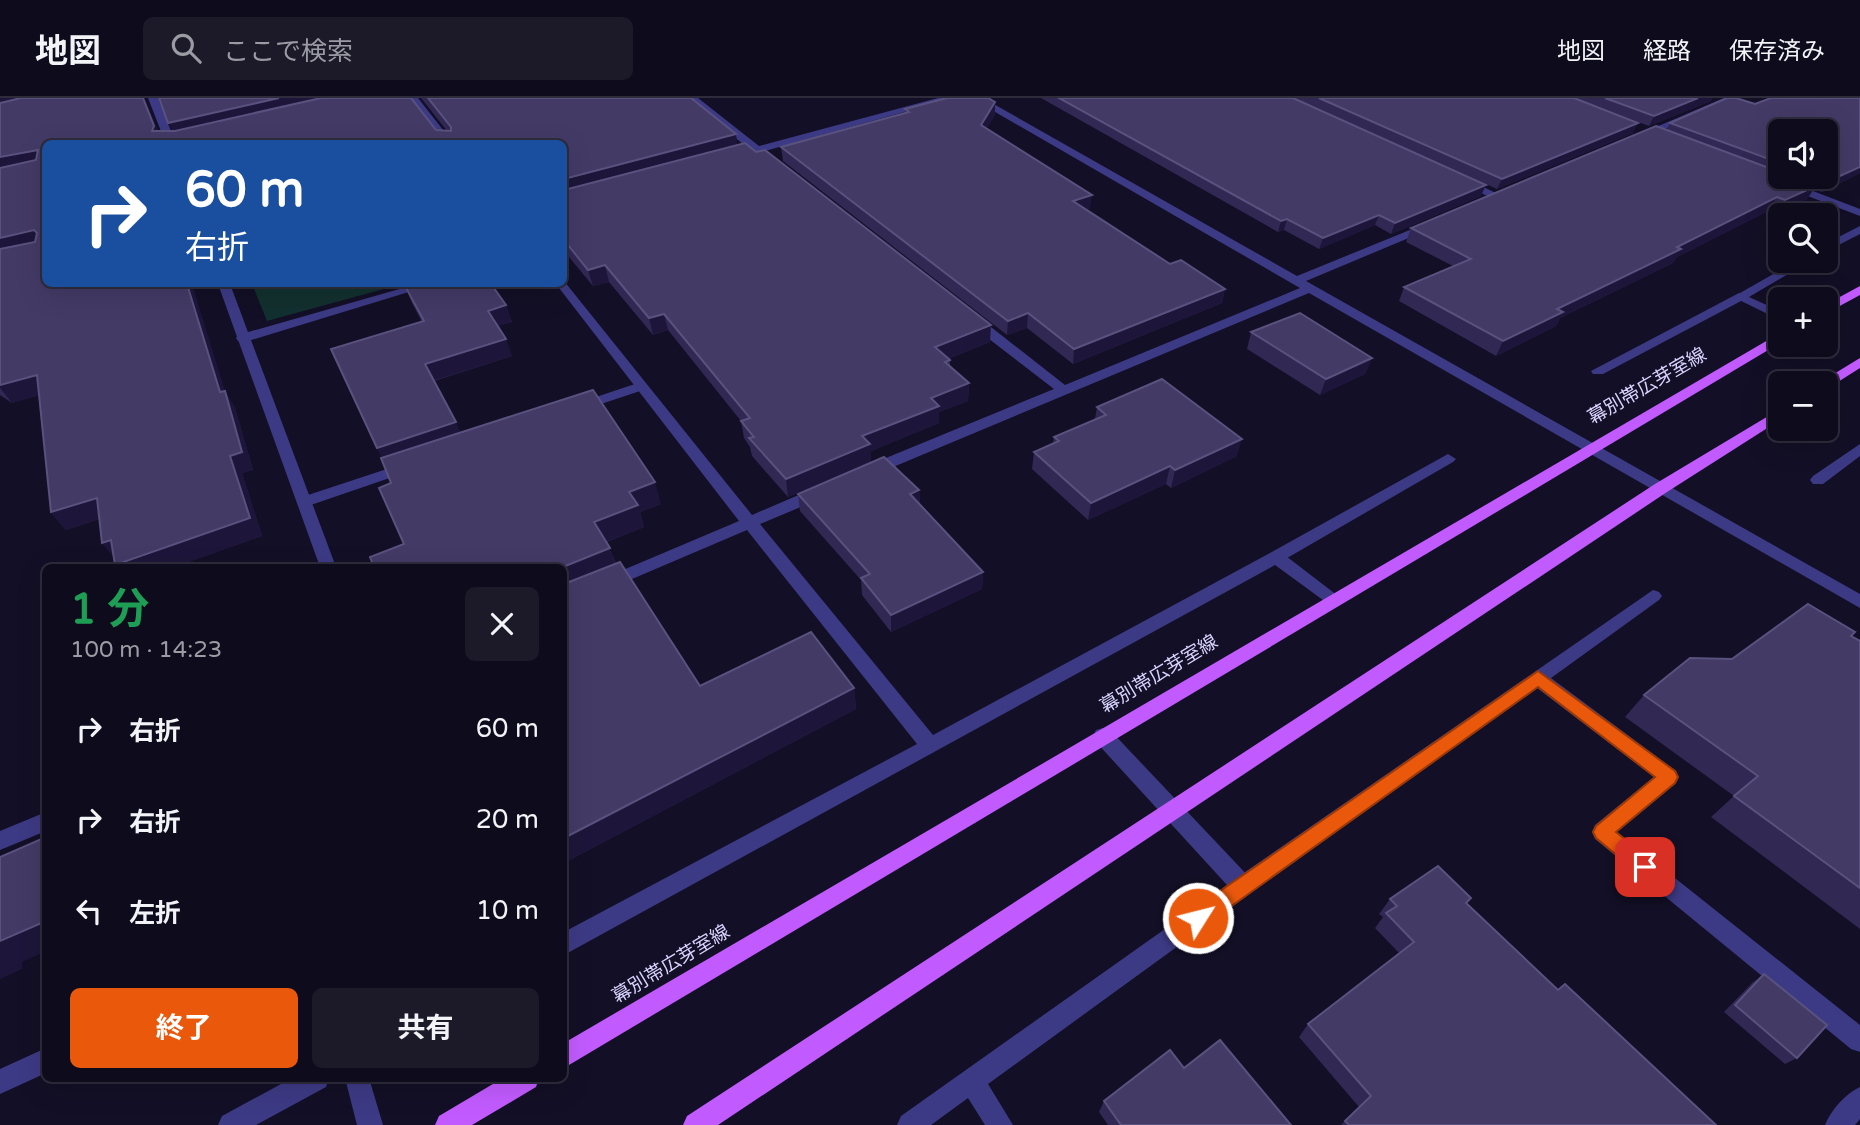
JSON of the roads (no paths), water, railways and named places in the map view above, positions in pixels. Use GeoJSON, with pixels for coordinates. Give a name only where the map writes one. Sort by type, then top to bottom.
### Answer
{"type":"FeatureCollection","features":[{"type":"Feature","properties":{"kind":"main road"},"geometry":{"type":"LineString","coordinates":[[1838,303],[1860,290]]}},
{"type":"Feature","properties":{"kind":"main road","name":"幕別帯広芽室線"},"geometry":{"type":"LineString","coordinates":[[567,1054],[1768,344]]}},
{"type":"Feature","properties":{"kind":"main road"},"geometry":{"type":"LineString","coordinates":[[1838,376],[1860,362]]}},
{"type":"Feature","properties":{"kind":"main road"},"geometry":{"type":"LineString","coordinates":[[696,1125],[1661,488],[1768,421]]}},
{"type":"Feature","properties":{"kind":"main road"},"geometry":{"type":"LineString","coordinates":[[448,1125],[520,1082]]}},
{"type":"Feature","properties":{"kind":"street"},"geometry":{"type":"LineString","coordinates":[[153,98],[169,140]]}},
{"type":"Feature","properties":{"kind":"street"},"geometry":{"type":"LineString","coordinates":[[413,98],[446,140]]}},
{"type":"Feature","properties":{"kind":"street"},"geometry":{"type":"LineString","coordinates":[[692,98],[789,176]]}},
{"type":"Feature","properties":{"kind":"street"},"geometry":{"type":"LineString","coordinates":[[731,157],[949,98]]}},
{"type":"Feature","properties":{"kind":"street"},"geometry":{"type":"LineString","coordinates":[[976,98],[1860,602]]}},
{"type":"Feature","properties":{"kind":"street"},"geometry":{"type":"LineString","coordinates":[[1623,143],[1732,98]]}},
{"type":"Feature","properties":{"kind":"street"},"geometry":{"type":"LineString","coordinates":[[1636,128],[1661,137]]}},
{"type":"Feature","properties":{"kind":"street"},"geometry":{"type":"LineString","coordinates":[[1449,175],[1498,197]]}},
{"type":"Feature","properties":{"kind":"street"},"geometry":{"type":"LineString","coordinates":[[1797,189],[1860,213]]}},
{"type":"Feature","properties":{"kind":"street"},"geometry":{"type":"LineString","coordinates":[[1485,202],[1510,191]]}},
{"type":"Feature","properties":{"kind":"street"},"geometry":{"type":"LineString","coordinates":[[567,601],[1062,389],[1447,218]]}},
{"type":"Feature","properties":{"kind":"street"},"geometry":{"type":"LineString","coordinates":[[1838,242],[1860,229]]}},
{"type":"Feature","properties":{"kind":"street"},"geometry":{"type":"LineString","coordinates":[[1598,371],[1782,273]]}},
{"type":"Feature","properties":{"kind":"street"},"geometry":{"type":"LineString","coordinates":[[225,287],[327,564]]}},
{"type":"Feature","properties":{"kind":"street"},"geometry":{"type":"LineString","coordinates":[[243,338],[419,287]]}},
{"type":"Feature","properties":{"kind":"street"},"geometry":{"type":"LineString","coordinates":[[564,287],[749,523],[930,746]]}},
{"type":"Feature","properties":{"kind":"street"},"geometry":{"type":"LineString","coordinates":[[1739,297],[1768,310]]}},
{"type":"Feature","properties":{"kind":"street"},"geometry":{"type":"LineString","coordinates":[[964,312],[1062,389]]}},
{"type":"Feature","properties":{"kind":"street"},"geometry":{"type":"LineString","coordinates":[[564,412],[641,386]]}},
{"type":"Feature","properties":{"kind":"street"},"geometry":{"type":"LineString","coordinates":[[1818,480],[1860,449]]}},
{"type":"Feature","properties":{"kind":"street"},"geometry":{"type":"LineString","coordinates":[[567,942],[930,746],[1448,459]]}},
{"type":"Feature","properties":{"kind":"street"},"geometry":{"type":"LineString","coordinates":[[305,502],[421,462]]}},
{"type":"Feature","properties":{"kind":"street"},"geometry":{"type":"LineString","coordinates":[[1276,556],[1333,599]]}},
{"type":"Feature","properties":{"kind":"street"},"geometry":{"type":"LineString","coordinates":[[910,1125],[1653,596]]}},
{"type":"Feature","properties":{"kind":"street"},"geometry":{"type":"LineString","coordinates":[[1538,678],[1669,777],[1602,832],[1860,1040]]}},
{"type":"Feature","properties":{"kind":"street"},"geometry":{"type":"LineString","coordinates":[[1104,736],[1243,886]]}},
{"type":"Feature","properties":{"kind":"street"},"geometry":{"type":"LineString","coordinates":[[0,841],[42,823]]}},
{"type":"Feature","properties":{"kind":"street"},"geometry":{"type":"LineString","coordinates":[[0,1082],[42,1062]]}},
{"type":"Feature","properties":{"kind":"street"},"geometry":{"type":"LineString","coordinates":[[972,1081],[1000,1125]]}},
{"type":"Feature","properties":{"kind":"street"},"geometry":{"type":"LineString","coordinates":[[231,1125],[310,1082]]}},
{"type":"Feature","properties":{"kind":"street"},"geometry":{"type":"LineString","coordinates":[[358,1082],[370,1125]]}},
{"type":"Feature","properties":{"kind":"street"},"geometry":{"type":"LineString","coordinates":[[1838,1125],[1860,1100]]}}]}
